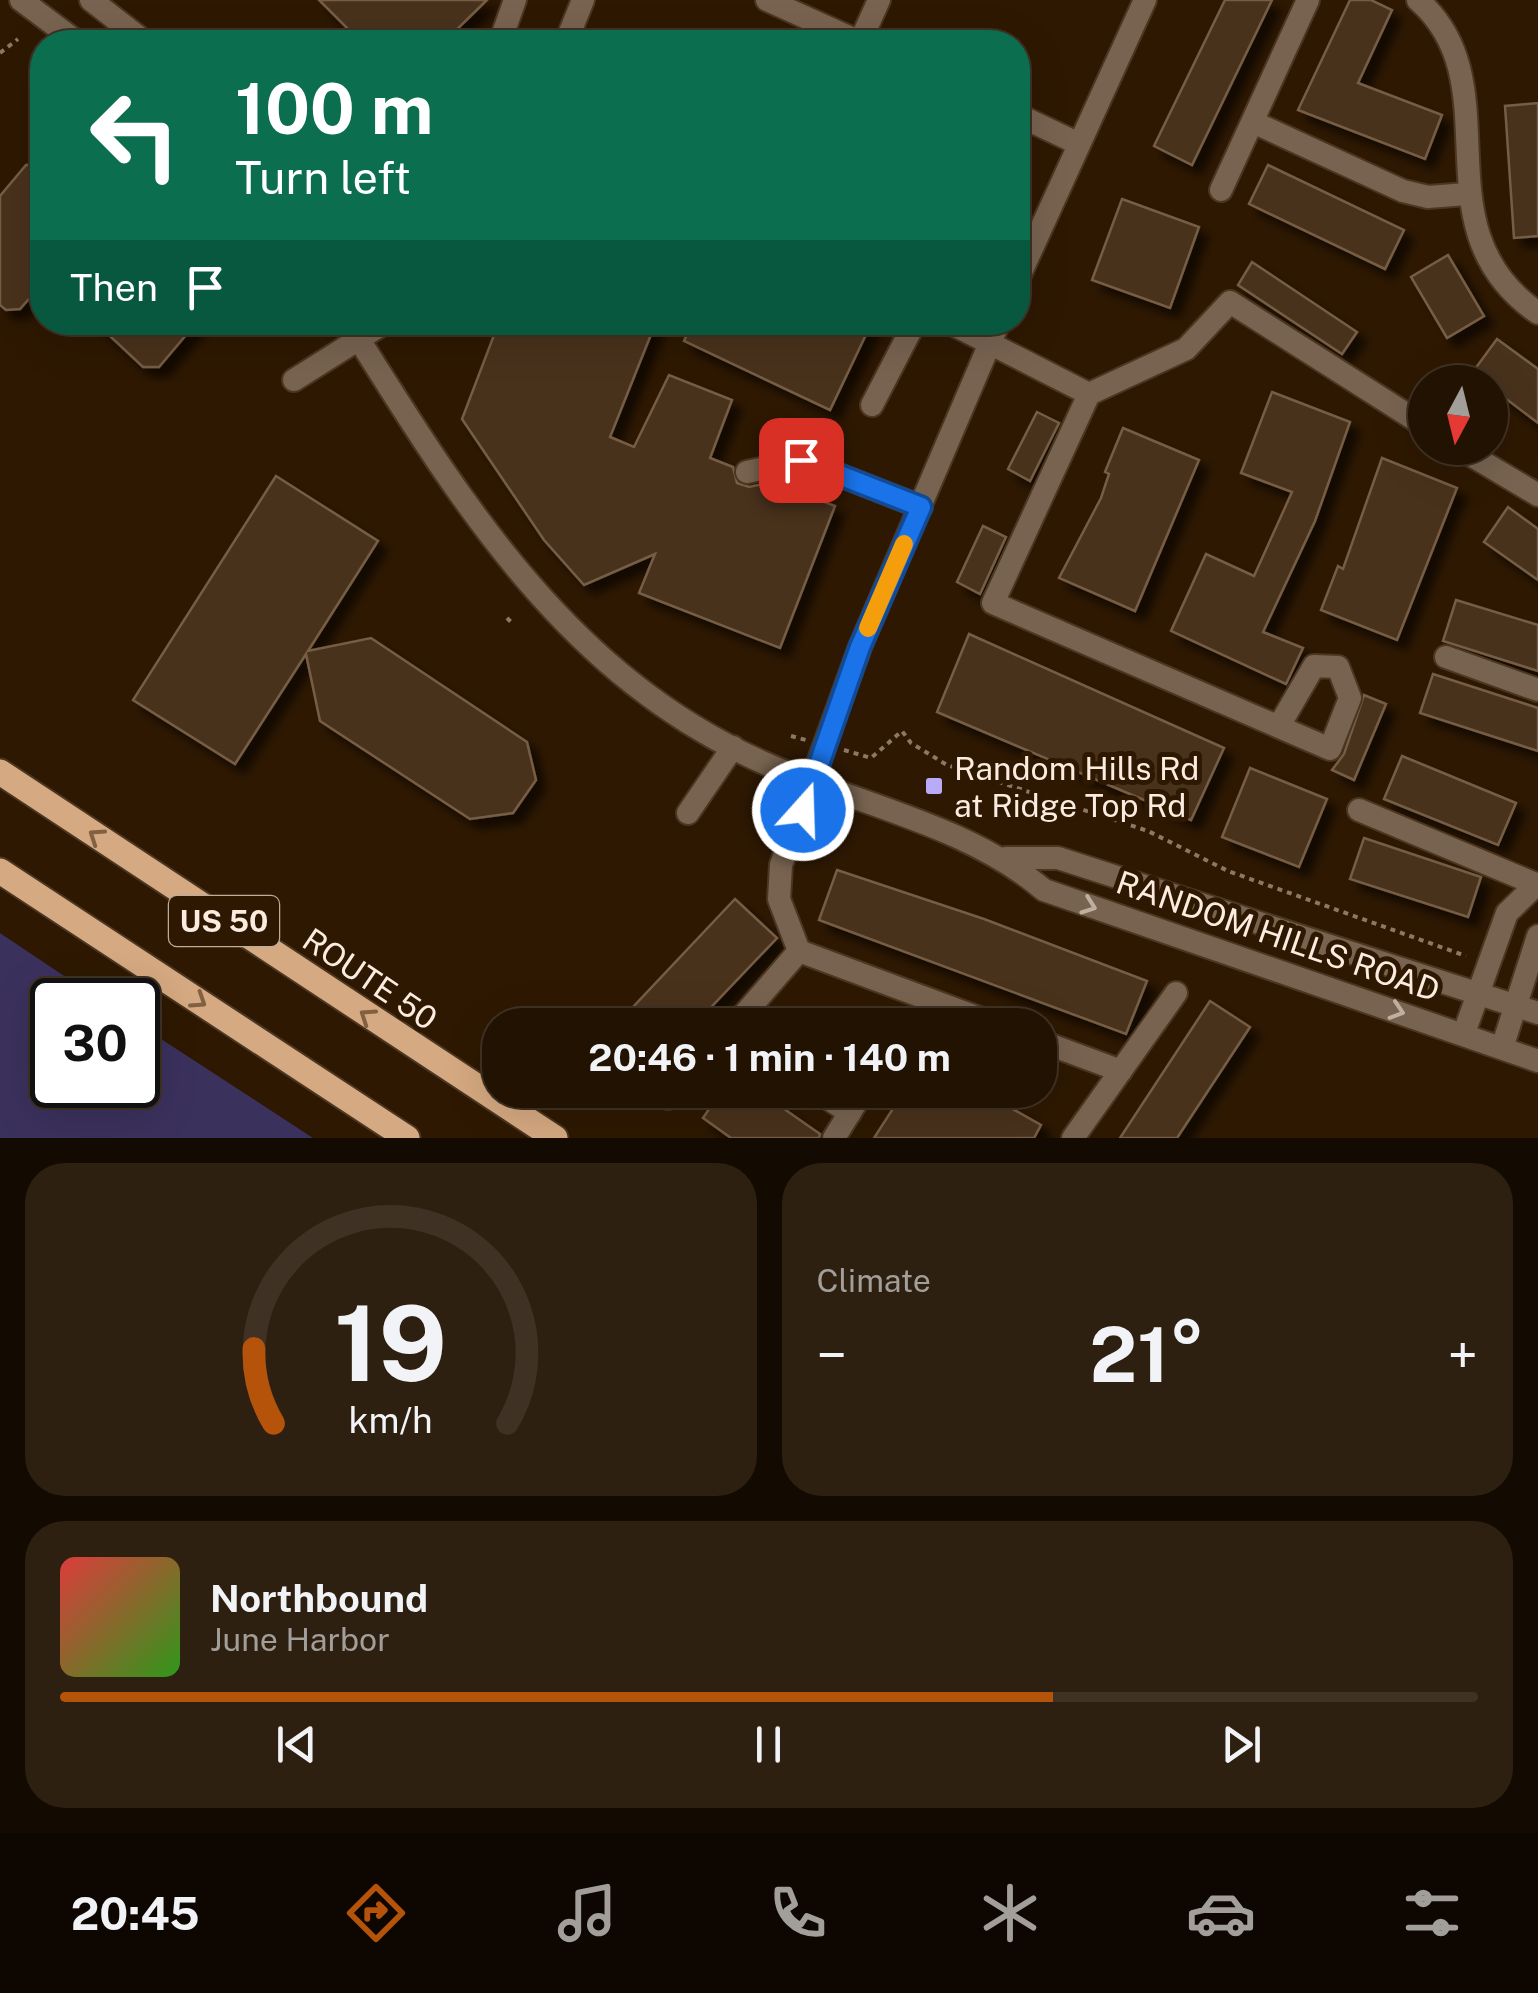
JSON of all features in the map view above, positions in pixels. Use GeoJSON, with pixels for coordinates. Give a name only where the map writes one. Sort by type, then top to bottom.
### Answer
{"type":"FeatureCollection","features":[{"type":"Feature","properties":{"kind":"main road","name":"ROUTE 50"},"geometry":{"type":"LineString","coordinates":[[0,772],[555,1138]]}},
{"type":"Feature","properties":{"kind":"main road","name":"US 50"},"geometry":{"type":"LineString","coordinates":[[0,872],[406,1138]]}},
{"type":"Feature","properties":{"kind":"street"},"geometry":{"type":"LineString","coordinates":[[21,0],[61,30]]}},
{"type":"Feature","properties":{"kind":"street"},"geometry":{"type":"LineString","coordinates":[[91,0],[130,30]]}},
{"type":"Feature","properties":{"kind":"street"},"geometry":{"type":"LineString","coordinates":[[504,30],[515,0]]}},
{"type":"Feature","properties":{"kind":"street"},"geometry":{"type":"LineString","coordinates":[[571,30],[583,0]]}},
{"type":"Feature","properties":{"kind":"street"},"geometry":{"type":"LineString","coordinates":[[767,0],[833,30]]}},
{"type":"Feature","properties":{"kind":"street"},"geometry":{"type":"LineString","coordinates":[[865,30],[879,0]]}},
{"type":"Feature","properties":{"kind":"street"},"geometry":{"type":"LineString","coordinates":[[1030,252],[1144,0]]}},
{"type":"Feature","properties":{"kind":"street"},"geometry":{"type":"LineString","coordinates":[[1221,190],[1308,0]]}},
{"type":"Feature","properties":{"kind":"street"},"geometry":{"type":"LineString","coordinates":[[1433,4],[1465,90],[1467,194],[1494,265],[1521,300],[1538,312]]}},
{"type":"Feature","properties":{"kind":"street"},"geometry":{"type":"LineString","coordinates":[[1030,121],[1079,144]]}},
{"type":"Feature","properties":{"kind":"street"},"geometry":{"type":"LineString","coordinates":[[1252,122],[1404,190],[1428,196],[1467,194]]}},
{"type":"Feature","properties":{"kind":"street"},"geometry":{"type":"LineString","coordinates":[[1279,726],[994,603],[1089,394],[1186,348],[1230,302],[1408,415]]}},
{"type":"Feature","properties":{"kind":"street"},"geometry":{"type":"LineString","coordinates":[[294,380],[349,335]]}},
{"type":"Feature","properties":{"kind":"street","name":"RANDOM HILLS ROAD"},"geometry":{"type":"LineString","coordinates":[[355,335],[443,472],[508,563],[562,621],[627,678],[733,746],[814,783],[1006,858],[1044,890],[1538,1061]]}},
{"type":"Feature","properties":{"kind":"street"},"geometry":{"type":"LineString","coordinates":[[872,405],[907,335]]}},
{"type":"Feature","properties":{"kind":"street"},"geometry":{"type":"LineString","coordinates":[[952,1008],[799,951],[779,899],[780,882],[782,865],[860,647],[993,335]]}},
{"type":"Feature","properties":{"kind":"street"},"geometry":{"type":"LineString","coordinates":[[997,335],[1089,394]]}},
{"type":"Feature","properties":{"kind":"street"},"geometry":{"type":"LineString","coordinates":[[747,472],[801,460],[921,507]]}},
{"type":"Feature","properties":{"kind":"street"},"geometry":{"type":"LineString","coordinates":[[1488,465],[1538,495]]}},
{"type":"Feature","properties":{"kind":"street"},"geometry":{"type":"LineString","coordinates":[[1446,657],[1538,690]]}},
{"type":"Feature","properties":{"kind":"street"},"geometry":{"type":"LineString","coordinates":[[688,812],[733,746]]}},
{"type":"Feature","properties":{"kind":"street"},"geometry":{"type":"LineString","coordinates":[[1359,810],[1538,886],[1507,913],[1464,1033]]}},
{"type":"Feature","properties":{"kind":"street","name":"RANDOM HILLS ROAD"},"geometry":{"type":"LineString","coordinates":[[1006,858],[1058,858],[1538,1013]]}},
{"type":"Feature","properties":{"kind":"street"},"geometry":{"type":"LineString","coordinates":[[1502,1048],[1538,936]]}},
{"type":"Feature","properties":{"kind":"street"},"geometry":{"type":"LineString","coordinates":[[750,1008],[799,951]]}},
{"type":"Feature","properties":{"kind":"street"},"geometry":{"type":"LineString","coordinates":[[1073,1138],[1176,993]]}},
{"type":"Feature","properties":{"kind":"street"},"geometry":{"type":"LineString","coordinates":[[1057,1047],[1121,1071]]}},
{"type":"Feature","properties":{"kind":"street"},"geometry":{"type":"LineString","coordinates":[[842,1108],[850,1113]]}},
{"type":"Feature","properties":{"kind":"street"},"geometry":{"type":"LineString","coordinates":[[834,1138],[853,1108]]}},
{"type":"Feature","properties":{"kind":"path"},"geometry":{"type":"LineString","coordinates":[[0,52],[18,39]]}},
{"type":"Feature","properties":{"kind":"path"},"geometry":{"type":"LineString","coordinates":[[507,618],[513,624]]}},
{"type":"Feature","properties":{"kind":"path"},"geometry":{"type":"LineString","coordinates":[[791,736],[871,758],[902,731],[911,744],[947,765],[1148,831],[1228,871],[1488,964]]}},
{"type":"Feature","properties":{"kind":"shaded area"},"geometry":{"type":"Polygon","coordinates":[[[0,933],[67,978],[30,978],[30,1108],[160,1108],[160,1038],[313,1138],[0,1138],[0,933]]]}},
{"type":"Feature","properties":{"kind":"building"},"geometry":{"type":"Polygon","coordinates":[[[319,0],[487,0],[456,30],[349,30],[319,0]]]}},
{"type":"Feature","properties":{"kind":"building"},"geometry":{"type":"Polygon","coordinates":[[[1225,0],[1272,0],[1192,165],[1154,146],[1225,0]]]}},
{"type":"Feature","properties":{"kind":"building"},"geometry":{"type":"Polygon","coordinates":[[[1350,0],[1371,0],[1392,10],[1358,83],[1442,115],[1425,159],[1298,110],[1350,0]]]}},
{"type":"Feature","properties":{"kind":"building"},"geometry":{"type":"Polygon","coordinates":[[[1538,103],[1538,236],[1514,238],[1505,106],[1538,103]]]}},
{"type":"Feature","properties":{"kind":"building"},"geometry":{"type":"Polygon","coordinates":[[[30,165],[30,298],[20,309],[6,310],[0,305],[0,196],[30,165]]]}},
{"type":"Feature","properties":{"kind":"building"},"geometry":{"type":"Polygon","coordinates":[[[1268,165],[1404,230],[1385,269],[1249,204],[1268,165]]]}},
{"type":"Feature","properties":{"kind":"building"},"geometry":{"type":"Polygon","coordinates":[[[1122,199],[1199,227],[1170,308],[1092,280],[1122,199]]]}},
{"type":"Feature","properties":{"kind":"building"},"geometry":{"type":"Polygon","coordinates":[[[1448,255],[1484,316],[1447,338],[1411,277],[1448,255]]]}},
{"type":"Feature","properties":{"kind":"building"},"geometry":{"type":"Polygon","coordinates":[[[1252,262],[1357,332],[1342,354],[1238,285],[1252,262]]]}},
{"type":"Feature","properties":{"kind":"building"},"geometry":{"type":"Polygon","coordinates":[[[109,335],[186,335],[159,367],[143,367],[109,335]]]}},
{"type":"Feature","properties":{"kind":"building"},"geometry":{"type":"Polygon","coordinates":[[[494,335],[651,335],[610,437],[634,447],[669,375],[732,400],[710,458],[733,467],[737,483],[749,487],[772,482],[835,506],[780,648],[639,593],[655,554],[584,585],[544,540],[462,419],[494,335]]]}},
{"type":"Feature","properties":{"kind":"building"},"geometry":{"type":"Polygon","coordinates":[[[687,335],[866,335],[830,410],[684,341],[687,335]]]}},
{"type":"Feature","properties":{"kind":"building"},"geometry":{"type":"Polygon","coordinates":[[[1497,339],[1538,369],[1538,423],[1508,400],[1508,365],[1478,365],[1497,339]]]}},
{"type":"Feature","properties":{"kind":"building"},"geometry":{"type":"Polygon","coordinates":[[[1272,392],[1350,422],[1315,521],[1263,632],[1303,648],[1286,684],[1171,631],[1206,554],[1254,576],[1292,492],[1241,473],[1272,392]]]}},
{"type":"Feature","properties":{"kind":"building"},"geometry":{"type":"Polygon","coordinates":[[[1037,412],[1059,423],[1030,481],[1008,469],[1037,412]]]}},
{"type":"Feature","properties":{"kind":"building"},"geometry":{"type":"Polygon","coordinates":[[[1123,428],[1199,460],[1135,611],[1059,578],[1101,498],[1109,474],[1105,472],[1123,428]]]}},
{"type":"Feature","properties":{"kind":"building"},"geometry":{"type":"Polygon","coordinates":[[[1382,458],[1457,488],[1397,640],[1321,610],[1338,566],[1343,569],[1382,458]]]}},
{"type":"Feature","properties":{"kind":"building"},"geometry":{"type":"Polygon","coordinates":[[[276,476],[378,541],[308,651],[371,638],[527,742],[536,780],[513,813],[470,819],[320,721],[306,654],[235,764],[133,700],[276,476]]]}},
{"type":"Feature","properties":{"kind":"building"},"geometry":{"type":"Polygon","coordinates":[[[1508,507],[1538,529],[1538,580],[1484,542],[1508,507]]]}},
{"type":"Feature","properties":{"kind":"building"},"geometry":{"type":"Polygon","coordinates":[[[983,526],[1006,537],[980,594],[957,582],[983,526]]]}},
{"type":"Feature","properties":{"kind":"building"},"geometry":{"type":"Polygon","coordinates":[[[1456,600],[1538,625],[1538,671],[1443,641],[1456,600]]]}},
{"type":"Feature","properties":{"kind":"building"},"geometry":{"type":"Polygon","coordinates":[[[969,634],[1224,748],[1191,820],[937,712],[969,634]]]}},
{"type":"Feature","properties":{"kind":"building"},"geometry":{"type":"Polygon","coordinates":[[[1433,674],[1538,708],[1538,751],[1420,713],[1433,674]]]}},
{"type":"Feature","properties":{"kind":"building"},"geometry":{"type":"Polygon","coordinates":[[[1364,695],[1386,704],[1354,780],[1332,770],[1344,754],[1364,695]]]}},
{"type":"Feature","properties":{"kind":"building"},"geometry":{"type":"Polygon","coordinates":[[[1402,756],[1516,803],[1498,845],[1384,799],[1402,756]]]}},
{"type":"Feature","properties":{"kind":"building"},"geometry":{"type":"Polygon","coordinates":[[[1250,768],[1327,799],[1299,867],[1222,837],[1250,768]]]}},
{"type":"Feature","properties":{"kind":"building"},"geometry":{"type":"Polygon","coordinates":[[[1364,838],[1481,877],[1468,917],[1350,879],[1364,838]]]}},
{"type":"Feature","properties":{"kind":"building"},"geometry":{"type":"Polygon","coordinates":[[[837,870],[984,919],[1147,981],[1126,1034],[819,920],[837,870]]]}},
{"type":"Feature","properties":{"kind":"building"},"geometry":{"type":"Polygon","coordinates":[[[735,899],[777,938],[710,1008],[632,1008],[735,899]]]}},
{"type":"Feature","properties":{"kind":"building"},"geometry":{"type":"Polygon","coordinates":[[[1210,1001],[1250,1027],[1177,1138],[1120,1138],[1210,1001]]]}},
{"type":"Feature","properties":{"kind":"building"},"geometry":{"type":"Polygon","coordinates":[[[710,1108],[783,1108],[820,1134],[819,1138],[731,1138],[703,1118],[710,1108]]]}},
{"type":"Feature","properties":{"kind":"building"},"geometry":{"type":"Polygon","coordinates":[[[893,1108],[1011,1108],[1041,1125],[1034,1138],[874,1138],[893,1108]]]}},
{"type":"Feature","properties":{"kind":"slow traffic"},"geometry":{"type":"LineString","coordinates":[[868,628],[904,544]]}},
{"type":"Feature","properties":{"kind":"place","name":"Random Hills Rd at Ridge Top Rd"},"geometry":{"type":"Point","coordinates":[934,786]}},
{"type":"Feature","properties":{"kind":"route"},"geometry":{"type":"LineString","coordinates":[[801,460],[921,507],[860,647],[803,810]]}}]}
